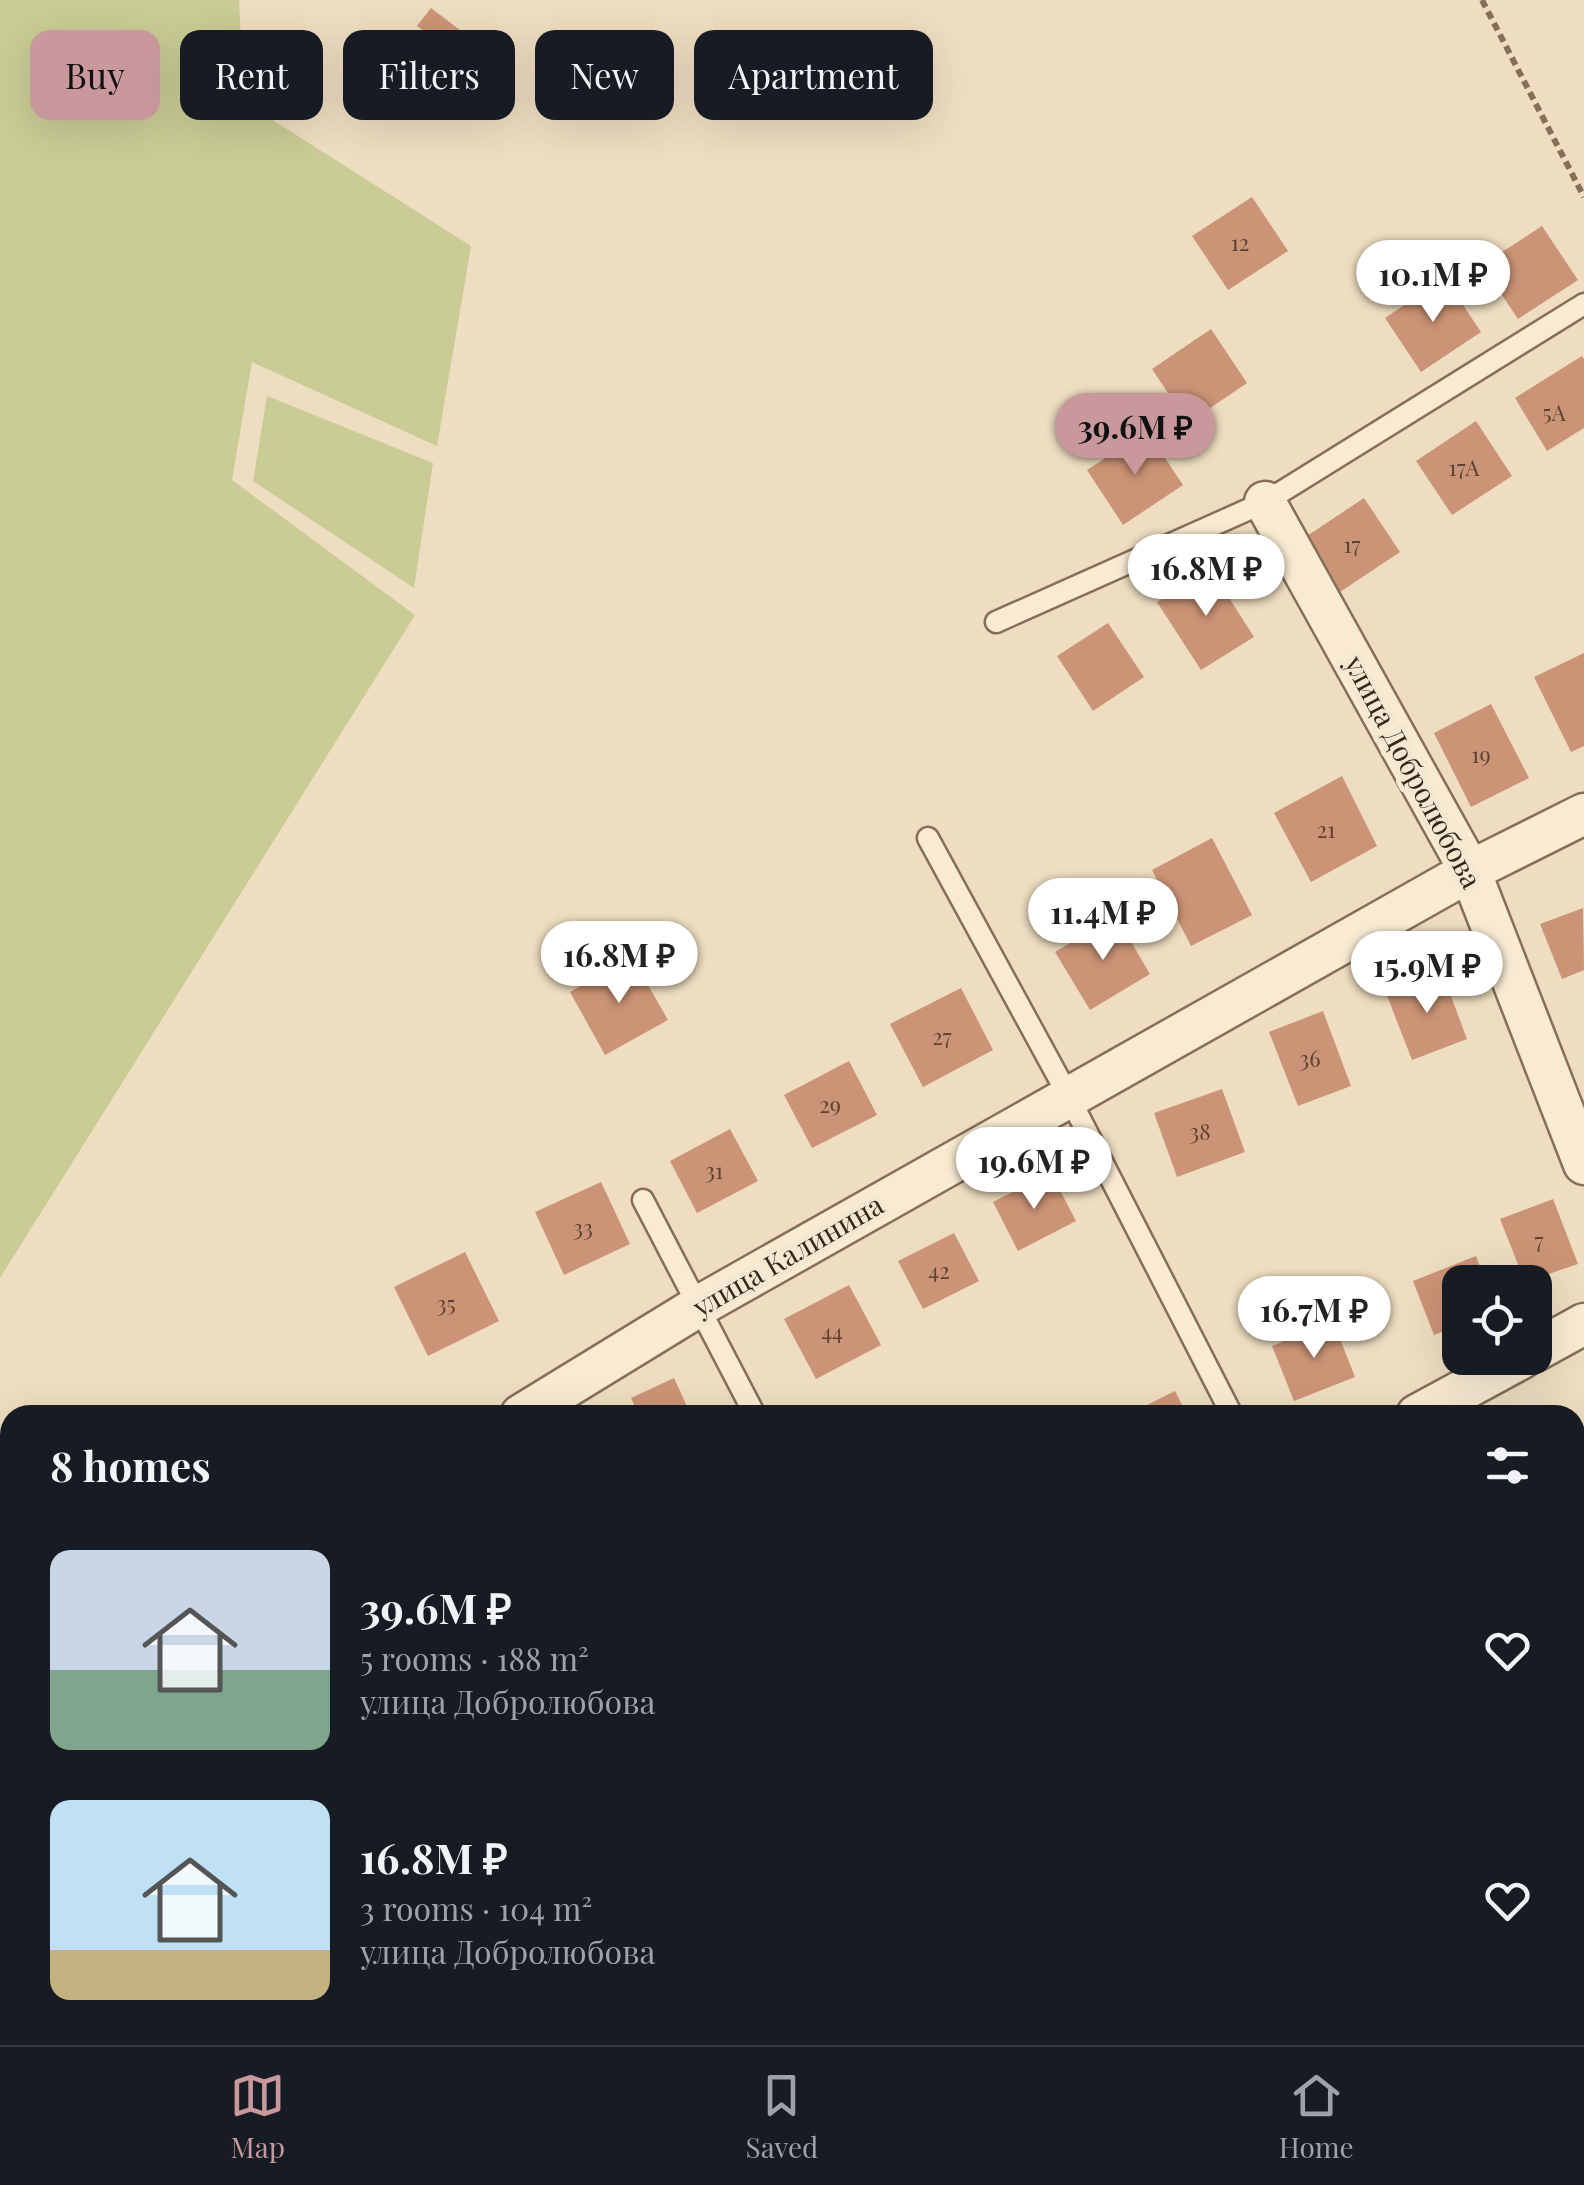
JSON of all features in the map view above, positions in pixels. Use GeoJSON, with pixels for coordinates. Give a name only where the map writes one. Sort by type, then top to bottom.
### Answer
{"type":"FeatureCollection","features":[{"type":"Feature","properties":{"kind":"street","name":"улица Добролюбова"},"geometry":{"type":"LineString","coordinates":[[1265,502],[1470,871],[1584,1164]]}},
{"type":"Feature","properties":{"kind":"street","name":"улица Калинина"},"geometry":{"type":"LineString","coordinates":[[537,1405],[699,1306],[1470,871],[1584,814]]}},
{"type":"Feature","properties":{"kind":"street"},"geometry":{"type":"LineString","coordinates":[[1552,1342],[1584,1324]]}},
{"type":"Feature","properties":{"kind":"street"},"geometry":{"type":"LineString","coordinates":[[1435,1405],[1491,1375]]}},
{"type":"Feature","properties":{"kind":"lane"},"geometry":{"type":"LineString","coordinates":[[996,622],[1265,502],[1584,304]]}},
{"type":"Feature","properties":{"kind":"lane"},"geometry":{"type":"LineString","coordinates":[[928,838],[1070,1097],[1227,1405]]}},
{"type":"Feature","properties":{"kind":"lane"},"geometry":{"type":"LineString","coordinates":[[643,1200],[750,1405]]}},
{"type":"Feature","properties":{"kind":"path"},"geometry":{"type":"LineString","coordinates":[[1482,0],[1584,198]]}},
{"type":"Feature","properties":{"kind":"green space"},"geometry":{"type":"Polygon","coordinates":[[[0,0],[239,0],[240,30],[180,30],[180,120],[272,120],[471,246],[437,446],[252,362],[232,480],[415,615],[0,1278],[0,0]]]}},
{"type":"Feature","properties":{"kind":"green space"},"geometry":{"type":"Polygon","coordinates":[[[267,396],[433,463],[414,588],[253,481],[267,396]]]}},
{"type":"Feature","properties":{"kind":"building"},"geometry":{"type":"Polygon","coordinates":[[[431,8],[460,30],[422,30],[417,26],[431,8]]]}},
{"type":"Feature","properties":{"kind":"building"},"geometry":{"type":"Polygon","coordinates":[[[1252,197],[1288,251],[1228,290],[1192,236],[1252,197]]]}},
{"type":"Feature","properties":{"kind":"building"},"geometry":{"type":"Polygon","coordinates":[[[1542,226],[1578,280],[1518,319],[1482,265],[1542,226]]]}},
{"type":"Feature","properties":{"kind":"building"},"geometry":{"type":"Polygon","coordinates":[[[1445,278],[1481,332],[1421,372],[1385,318],[1445,278]]]}},
{"type":"Feature","properties":{"kind":"building"},"geometry":{"type":"Polygon","coordinates":[[[1211,329],[1247,383],[1188,423],[1152,369],[1211,329]]]}},
{"type":"Feature","properties":{"kind":"building"},"geometry":{"type":"Polygon","coordinates":[[[1582,356],[1584,428],[1547,451],[1515,398],[1582,356]]]}},
{"type":"Feature","properties":{"kind":"building"},"geometry":{"type":"Polygon","coordinates":[[[1476,421],[1512,476],[1452,515],[1416,461],[1476,421]]]}},
{"type":"Feature","properties":{"kind":"building"},"geometry":{"type":"Polygon","coordinates":[[[1147,431],[1183,485],[1123,525],[1087,470],[1147,431]]]}},
{"type":"Feature","properties":{"kind":"building"},"geometry":{"type":"Polygon","coordinates":[[[1364,498],[1400,552],[1340,592],[1304,538],[1364,498]]]}},
{"type":"Feature","properties":{"kind":"building"},"geometry":{"type":"Polygon","coordinates":[[[1210,568],[1254,637],[1201,670],[1157,602],[1210,568]]]}},
{"type":"Feature","properties":{"kind":"building"},"geometry":{"type":"Polygon","coordinates":[[[1108,623],[1144,677],[1093,711],[1057,656],[1108,623]]]}},
{"type":"Feature","properties":{"kind":"building"},"geometry":{"type":"Polygon","coordinates":[[[1584,653],[1584,746],[1571,752],[1534,677],[1584,653]]]}},
{"type":"Feature","properties":{"kind":"building"},"geometry":{"type":"Polygon","coordinates":[[[1491,704],[1529,778],[1471,807],[1434,733],[1491,704]]]}},
{"type":"Feature","properties":{"kind":"building"},"geometry":{"type":"Polygon","coordinates":[[[1342,776],[1377,846],[1311,882],[1274,813],[1342,776]]]}},
{"type":"Feature","properties":{"kind":"building"},"geometry":{"type":"Polygon","coordinates":[[[1212,838],[1252,915],[1191,946],[1152,870],[1212,838]]]}},
{"type":"Feature","properties":{"kind":"building"},"geometry":{"type":"Polygon","coordinates":[[[1583,908],[1584,970],[1562,979],[1540,924],[1583,908]]]}},
{"type":"Feature","properties":{"kind":"building"},"geometry":{"type":"Polygon","coordinates":[[[1116,916],[1150,974],[1090,1010],[1055,952],[1116,916]]]}},
{"type":"Feature","properties":{"kind":"building"},"geometry":{"type":"Polygon","coordinates":[[[632,957],[668,1020],[605,1055],[570,992],[632,957]]]}},
{"type":"Feature","properties":{"kind":"building"},"geometry":{"type":"Polygon","coordinates":[[[1442,972],[1467,1039],[1412,1060],[1386,993],[1442,972]]]}},
{"type":"Feature","properties":{"kind":"building"},"geometry":{"type":"Polygon","coordinates":[[[961,988],[993,1050],[923,1087],[890,1024],[961,988]]]}},
{"type":"Feature","properties":{"kind":"building"},"geometry":{"type":"Polygon","coordinates":[[[1323,1011],[1351,1086],[1298,1106],[1269,1032],[1323,1011]]]}},
{"type":"Feature","properties":{"kind":"building"},"geometry":{"type":"Polygon","coordinates":[[[849,1061],[877,1115],[812,1148],[784,1095],[849,1061]]]}},
{"type":"Feature","properties":{"kind":"building"},"geometry":{"type":"Polygon","coordinates":[[[1222,1089],[1245,1152],[1177,1177],[1154,1113],[1222,1089]]]}},
{"type":"Feature","properties":{"kind":"building"},"geometry":{"type":"Polygon","coordinates":[[[730,1129],[758,1181],[697,1213],[670,1161],[730,1129]]]}},
{"type":"Feature","properties":{"kind":"building"},"geometry":{"type":"Polygon","coordinates":[[[1051,1173],[1076,1221],[1018,1251],[993,1202],[1051,1173]]]}},
{"type":"Feature","properties":{"kind":"building"},"geometry":{"type":"Polygon","coordinates":[[[601,1182],[630,1244],[564,1275],[535,1212],[601,1182]]]}},
{"type":"Feature","properties":{"kind":"building"},"geometry":{"type":"Polygon","coordinates":[[[1553,1199],[1578,1264],[1552,1273],[1552,1265],[1518,1265],[1500,1219],[1553,1199]]]}},
{"type":"Feature","properties":{"kind":"building"},"geometry":{"type":"Polygon","coordinates":[[[954,1233],[979,1281],[923,1309],[898,1261],[954,1233]]]}},
{"type":"Feature","properties":{"kind":"building"},"geometry":{"type":"Polygon","coordinates":[[[465,1252],[499,1321],[428,1356],[394,1287],[465,1252]]]}},
{"type":"Feature","properties":{"kind":"building"},"geometry":{"type":"Polygon","coordinates":[[[1476,1256],[1479,1265],[1453,1265],[1476,1256]]]}},
{"type":"Feature","properties":{"kind":"building"},"geometry":{"type":"Polygon","coordinates":[[[1442,1269],[1442,1332],[1434,1335],[1413,1281],[1442,1269]]]}},
{"type":"Feature","properties":{"kind":"building"},"geometry":{"type":"Polygon","coordinates":[[[849,1285],[881,1345],[816,1379],[784,1319],[849,1285]]]}},
{"type":"Feature","properties":{"kind":"building"},"geometry":{"type":"Polygon","coordinates":[[[1333,1321],[1355,1377],[1294,1401],[1272,1346],[1333,1321]]]}},
{"type":"Feature","properties":{"kind":"building"},"geometry":{"type":"Polygon","coordinates":[[[674,1378],[686,1405],[634,1405],[631,1398],[674,1378]]]}},
{"type":"Feature","properties":{"kind":"building"},"geometry":{"type":"Polygon","coordinates":[[[1175,1391],[1182,1405],[1147,1405],[1175,1391]]]}}]}
